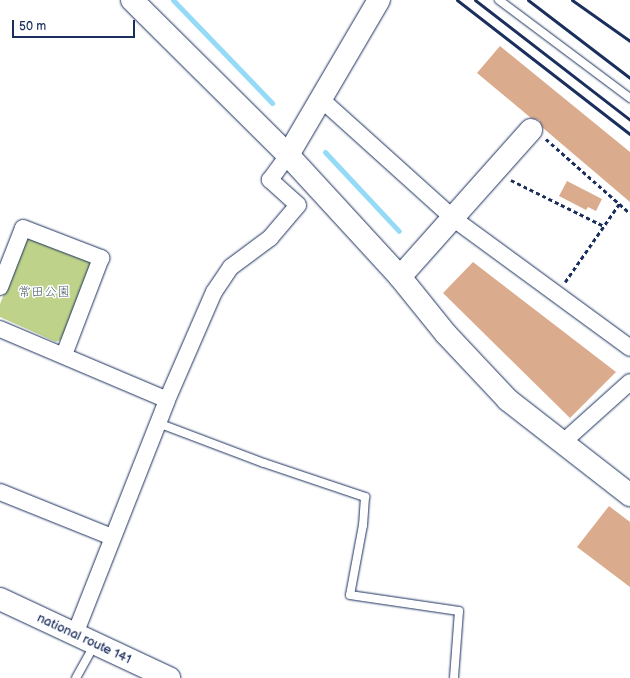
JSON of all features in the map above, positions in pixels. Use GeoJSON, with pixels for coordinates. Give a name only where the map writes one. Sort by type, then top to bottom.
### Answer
{"type":"FeatureCollection","features":[{"type":"Feature","properties":{"kind":"main road"},"geometry":{"type":"LineString","coordinates":[[132,0],[288,155],[400,277],[446,334],[508,400],[630,495]]}},
{"type":"Feature","properties":{"kind":"main road"},"geometry":{"type":"LineString","coordinates":[[288,155],[322,100],[379,0]]}},
{"type":"Feature","properties":{"kind":"main road"},"geometry":{"type":"LineString","coordinates":[[400,277],[454,219],[534,127]]}},
{"type":"Feature","properties":{"kind":"main road","name":"national route 141"},"geometry":{"type":"LineString","coordinates":[[0,599],[169,678]]}},
{"type":"Feature","properties":{"kind":"street"},"geometry":{"type":"LineString","coordinates":[[322,100],[454,219],[630,348]]}},
{"type":"Feature","properties":{"kind":"street"},"geometry":{"type":"LineString","coordinates":[[75,634],[167,400],[214,292],[231,267],[270,238],[298,205],[270,180],[288,155]]}},
{"type":"Feature","properties":{"kind":"street"},"geometry":{"type":"LineString","coordinates":[[0,287],[23,228],[101,258],[64,355]]}},
{"type":"Feature","properties":{"kind":"street"},"geometry":{"type":"LineString","coordinates":[[0,329],[167,400]]}},
{"type":"Feature","properties":{"kind":"street"},"geometry":{"type":"LineString","coordinates":[[562,443],[630,382]]}},
{"type":"Feature","properties":{"kind":"street"},"geometry":{"type":"LineString","coordinates":[[0,492],[112,537]]}},
{"type":"Feature","properties":{"kind":"lane"},"geometry":{"type":"LineString","coordinates":[[499,0],[630,98]]}},
{"type":"Feature","properties":{"kind":"lane"},"geometry":{"type":"LineString","coordinates":[[158,423],[264,463],[365,497],[363,525],[350,595],[459,611],[454,678]]}},
{"type":"Feature","properties":{"kind":"lane"},"geometry":{"type":"LineString","coordinates":[[76,678],[95,643]]}},
{"type":"Feature","properties":{"kind":"path"},"geometry":{"type":"LineString","coordinates":[[534,127],[630,213]]}},
{"type":"Feature","properties":{"kind":"path"},"geometry":{"type":"LineString","coordinates":[[506,178],[604,226]]}},
{"type":"Feature","properties":{"kind":"path"},"geometry":{"type":"LineString","coordinates":[[556,294],[619,204]]}},
{"type":"Feature","properties":{"kind":"green space","name":"常田公園"},"geometry":{"type":"Polygon","coordinates":[[[32,237],[89,260],[92,268],[64,338],[56,342],[0,317],[0,304],[26,239],[32,237]]]}},
{"type":"Feature","properties":{"kind":"building"},"geometry":{"type":"Polygon","coordinates":[[[500,46],[630,152],[630,202],[543,128],[539,120],[531,118],[477,73],[500,46]]]}},
{"type":"Feature","properties":{"kind":"building"},"geometry":{"type":"Polygon","coordinates":[[[567,181],[602,199],[596,211],[588,207],[586,210],[559,196],[567,181]]]}},
{"type":"Feature","properties":{"kind":"building"},"geometry":{"type":"Polygon","coordinates":[[[473,262],[616,372],[570,418],[443,293],[473,262]]]}},
{"type":"Feature","properties":{"kind":"building"},"geometry":{"type":"Polygon","coordinates":[[[609,506],[630,522],[630,587],[577,547],[609,506]]]}},
{"type":"Feature","properties":{"kind":"waterway"},"geometry":{"type":"LineString","coordinates":[[173,0],[272,103]]}},
{"type":"Feature","properties":{"kind":"waterway"},"geometry":{"type":"LineString","coordinates":[[325,152],[399,231]]}},
{"type":"Feature","properties":{"kind":"railway"},"geometry":{"type":"LineString","coordinates":[[457,0],[630,134]]}},
{"type":"Feature","properties":{"kind":"railway"},"geometry":{"type":"LineString","coordinates":[[475,0],[630,120]]}},
{"type":"Feature","properties":{"kind":"railway"},"geometry":{"type":"LineString","coordinates":[[528,0],[630,78]]}},
{"type":"Feature","properties":{"kind":"railway"},"geometry":{"type":"LineString","coordinates":[[572,0],[630,41]]}}]}
